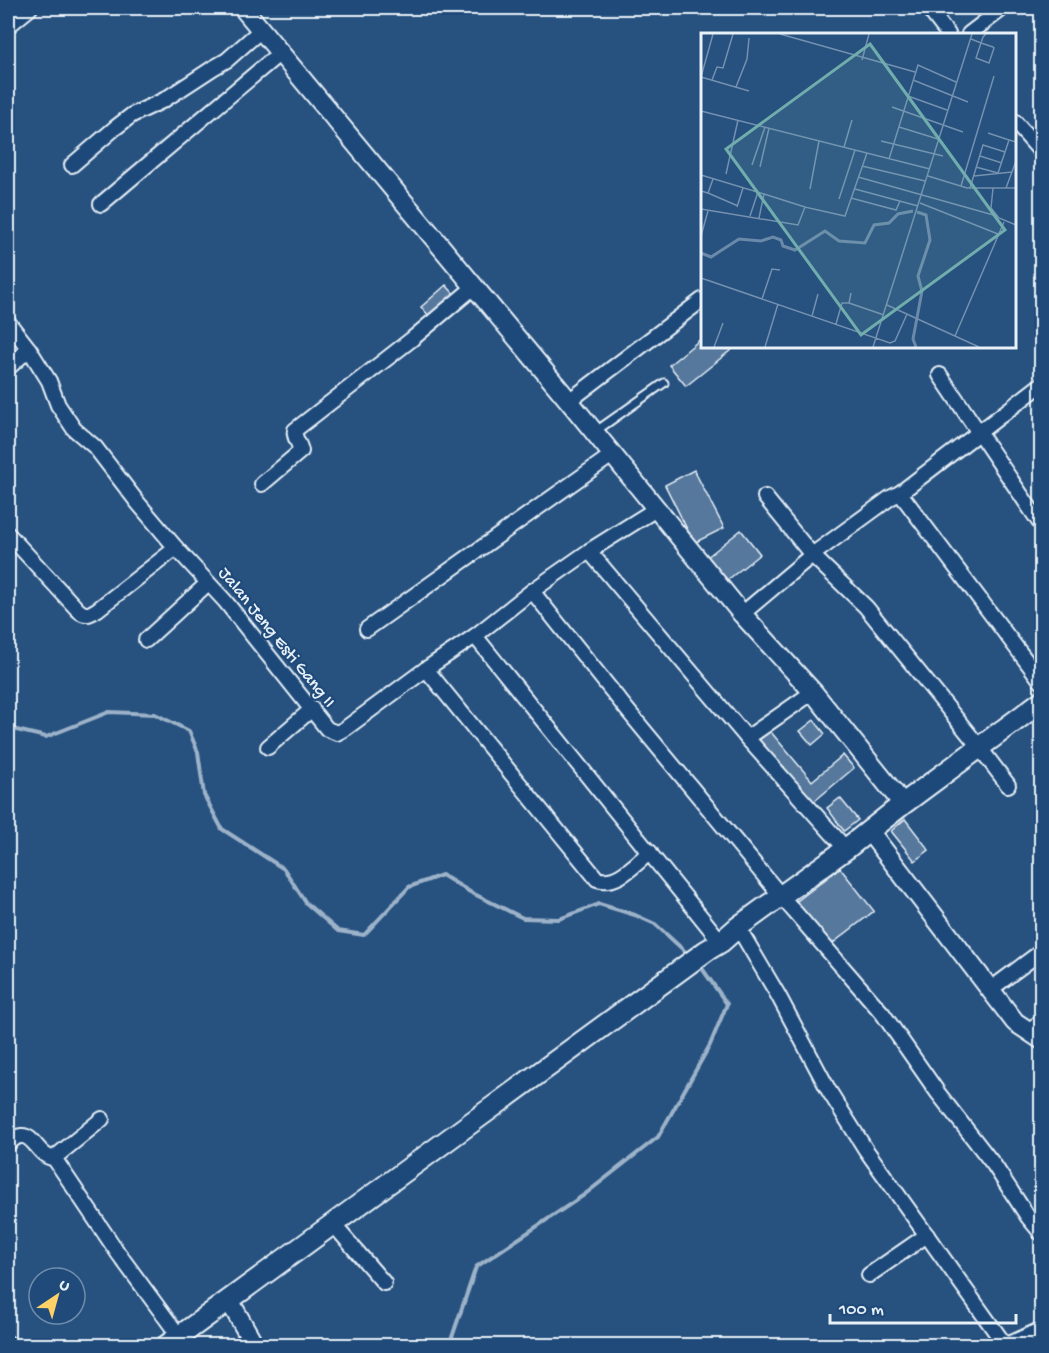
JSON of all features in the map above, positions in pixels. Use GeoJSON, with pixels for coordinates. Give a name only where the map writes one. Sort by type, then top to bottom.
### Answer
{"type":"FeatureCollection","features":[{"type":"Feature","properties":{"kind":"main road"},"geometry":{"type":"LineString","coordinates":[[173,1341],[846,849],[1041,701]]}},
{"type":"Feature","properties":{"kind":"street"},"geometry":{"type":"LineString","coordinates":[[8,26],[30,8]]}},
{"type":"Feature","properties":{"kind":"street"},"geometry":{"type":"LineString","coordinates":[[243,8],[569,401],[742,614],[813,692],[903,804]]}},
{"type":"Feature","properties":{"kind":"street"},"geometry":{"type":"LineString","coordinates":[[928,8],[947,33]]}},
{"type":"Feature","properties":{"kind":"street"},"geometry":{"type":"LineString","coordinates":[[970,33],[1003,8]]}},
{"type":"Feature","properties":{"kind":"street"},"geometry":{"type":"LineString","coordinates":[[72,165],[115,128],[226,60],[261,30]]}},
{"type":"Feature","properties":{"kind":"street"},"geometry":{"type":"LineString","coordinates":[[101,204],[280,53]]}},
{"type":"Feature","properties":{"kind":"street"},"geometry":{"type":"LineString","coordinates":[[1016,123],[1041,153]]}},
{"type":"Feature","properties":{"kind":"street"},"geometry":{"type":"LineString","coordinates":[[262,484],[301,451],[295,430],[474,287]]}},
{"type":"Feature","properties":{"kind":"street"},"geometry":{"type":"LineString","coordinates":[[569,401],[701,301]]}},
{"type":"Feature","properties":{"kind":"street","name":"Jalan Jeng Esti Gang II"},"geometry":{"type":"LineString","coordinates":[[8,322],[50,381],[58,405],[74,429],[95,447],[176,548],[225,601],[327,729],[337,732],[346,728],[475,636],[532,591],[589,551],[656,509]]}},
{"type":"Feature","properties":{"kind":"street"},"geometry":{"type":"LineString","coordinates":[[8,368],[29,349]]}},
{"type":"Feature","properties":{"kind":"street"},"geometry":{"type":"LineString","coordinates":[[940,375],[1041,526]]}},
{"type":"Feature","properties":{"kind":"street"},"geometry":{"type":"LineString","coordinates":[[742,614],[812,555],[900,493],[1041,384]]}},
{"type":"Feature","properties":{"kind":"street"},"geometry":{"type":"LineString","coordinates":[[367,629],[612,454]]}},
{"type":"Feature","properties":{"kind":"street"},"geometry":{"type":"LineString","coordinates":[[900,493],[1041,682]]}},
{"type":"Feature","properties":{"kind":"street"},"geometry":{"type":"LineString","coordinates":[[765,497],[812,555],[866,607],[1008,785]]}},
{"type":"Feature","properties":{"kind":"street"},"geometry":{"type":"LineString","coordinates":[[8,534],[85,615],[98,609],[176,548]]}},
{"type":"Feature","properties":{"kind":"street"},"geometry":{"type":"LineString","coordinates":[[589,551],[747,738],[846,849]]}},
{"type":"Feature","properties":{"kind":"street"},"geometry":{"type":"LineString","coordinates":[[146,640],[208,583]]}},
{"type":"Feature","properties":{"kind":"street"},"geometry":{"type":"LineString","coordinates":[[532,591],[627,711],[883,1014],[938,1093],[994,1165],[1041,1234]]}},
{"type":"Feature","properties":{"kind":"street"},"geometry":{"type":"LineString","coordinates":[[475,636],[650,852],[714,946]]}},
{"type":"Feature","properties":{"kind":"street"},"geometry":{"type":"LineString","coordinates":[[426,669],[597,879],[603,881],[620,877],[650,852]]}},
{"type":"Feature","properties":{"kind":"street"},"geometry":{"type":"LineString","coordinates":[[747,738],[813,692]]}},
{"type":"Feature","properties":{"kind":"street"},"geometry":{"type":"LineString","coordinates":[[268,747],[312,709]]}},
{"type":"Feature","properties":{"kind":"street"},"geometry":{"type":"LineString","coordinates":[[869,831],[1015,1022],[1037,1031]]}},
{"type":"Feature","properties":{"kind":"street"},"geometry":{"type":"LineString","coordinates":[[738,927],[778,995],[829,1091],[866,1150],[1005,1345],[1041,1329]]}},
{"type":"Feature","properties":{"kind":"street"},"geometry":{"type":"LineString","coordinates":[[991,989],[1041,951]]}},
{"type":"Feature","properties":{"kind":"street"},"geometry":{"type":"LineString","coordinates":[[8,1144],[20,1136],[26,1137],[47,1157],[54,1158],[102,1119]]}},
{"type":"Feature","properties":{"kind":"street"},"geometry":{"type":"LineString","coordinates":[[54,1158],[118,1253],[173,1341]]}},
{"type":"Feature","properties":{"kind":"street"},"geometry":{"type":"LineString","coordinates":[[333,1224],[384,1282]]}},
{"type":"Feature","properties":{"kind":"street"},"geometry":{"type":"LineString","coordinates":[[869,1275],[927,1235]]}},
{"type":"Feature","properties":{"kind":"street"},"geometry":{"type":"LineString","coordinates":[[229,1300],[255,1346]]}},
{"type":"Feature","properties":{"kind":"lane"},"geometry":{"type":"LineString","coordinates":[[594,433],[664,382]]}},
{"type":"Feature","properties":{"kind":"building"},"geometry":{"type":"Polygon","coordinates":[[[446,285],[456,296],[431,318],[421,307],[446,285]]]}},
{"type":"Feature","properties":{"kind":"building"},"geometry":{"type":"Polygon","coordinates":[[[701,339],[701,348],[734,348],[686,386],[669,365],[701,339]]]}},
{"type":"Feature","properties":{"kind":"building"},"geometry":{"type":"Polygon","coordinates":[[[694,470],[724,528],[694,543],[665,485],[694,470]]]}},
{"type":"Feature","properties":{"kind":"building"},"geometry":{"type":"Polygon","coordinates":[[[741,530],[760,554],[725,582],[706,558],[741,530]]]}},
{"type":"Feature","properties":{"kind":"building"},"geometry":{"type":"Polygon","coordinates":[[[814,720],[825,734],[812,745],[800,731],[814,720]]]}},
{"type":"Feature","properties":{"kind":"building"},"geometry":{"type":"Polygon","coordinates":[[[770,731],[812,781],[843,755],[854,768],[811,804],[758,741],[770,731]]]}},
{"type":"Feature","properties":{"kind":"building"},"geometry":{"type":"Polygon","coordinates":[[[840,798],[858,820],[844,831],[827,808],[840,798]]]}},
{"type":"Feature","properties":{"kind":"building"},"geometry":{"type":"Polygon","coordinates":[[[905,819],[929,850],[915,861],[891,831],[905,819]]]}},
{"type":"Feature","properties":{"kind":"building"},"geometry":{"type":"Polygon","coordinates":[[[840,868],[874,911],[828,947],[793,904],[840,868]]]}},
{"type":"Feature","properties":{"kind":"waterway"},"geometry":{"type":"LineString","coordinates":[[8,728],[46,737],[109,712],[155,714],[189,731],[198,752],[204,795],[222,829],[284,869],[306,903],[338,931],[364,935],[409,887],[442,875],[470,892],[523,918],[559,919],[599,904],[635,915],[655,924],[689,955]]}},
{"type":"Feature","properties":{"kind":"waterway"},"geometry":{"type":"LineString","coordinates":[[449,1346],[476,1267],[584,1195],[658,1137],[710,1045],[727,1004],[699,964]]}}]}
